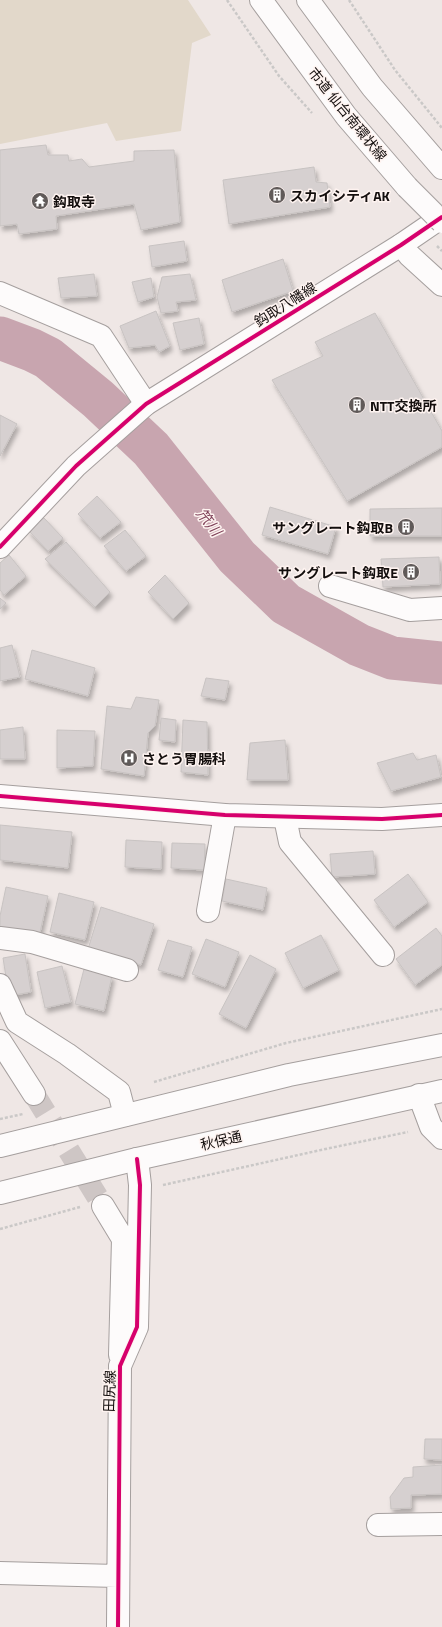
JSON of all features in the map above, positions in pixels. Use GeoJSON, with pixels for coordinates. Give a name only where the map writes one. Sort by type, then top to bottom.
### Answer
{"type":"FeatureCollection","features":[{"type":"Feature","properties":{"kind":"main road","name":"市道 仙台南環状線"},"geometry":{"type":"LineString","coordinates":[[261,0],[346,116],[408,187],[442,222]]}},
{"type":"Feature","properties":{"kind":"main road"},"geometry":{"type":"LineString","coordinates":[[308,0],[372,88],[442,168]]}},
{"type":"Feature","properties":{"kind":"main road","name":"鈎取八幡線"},"geometry":{"type":"LineString","coordinates":[[3,538],[76,466],[143,406],[401,245],[442,217]]}},
{"type":"Feature","properties":{"kind":"main road"},"geometry":{"type":"LineString","coordinates":[[401,245],[409,255],[442,285]]}},
{"type":"Feature","properties":{"kind":"main road"},"geometry":{"type":"LineString","coordinates":[[0,292],[101,336],[143,406]]}},
{"type":"Feature","properties":{"kind":"main road"},"geometry":{"type":"LineString","coordinates":[[330,586],[410,610],[442,608]]}},
{"type":"Feature","properties":{"kind":"main road"},"geometry":{"type":"LineString","coordinates":[[0,796],[225,815],[285,818],[382,819],[442,815]]}},
{"type":"Feature","properties":{"kind":"main road"},"geometry":{"type":"LineString","coordinates":[[208,911],[225,815]]}},
{"type":"Feature","properties":{"kind":"main road"},"geometry":{"type":"LineString","coordinates":[[285,818],[290,842],[382,955]]}},
{"type":"Feature","properties":{"kind":"main road"},"geometry":{"type":"LineString","coordinates":[[0,938],[32,942],[127,970]]}},
{"type":"Feature","properties":{"kind":"main road"},"geometry":{"type":"LineString","coordinates":[[0,985],[17,1022],[67,1054],[119,1092],[125,1115]]}},
{"type":"Feature","properties":{"kind":"main road"},"geometry":{"type":"LineString","coordinates":[[0,1041],[32,1103]]}},
{"type":"Feature","properties":{"kind":"main road"},"geometry":{"type":"LineString","coordinates":[[0,1146],[289,1075],[442,1045]]}},
{"type":"Feature","properties":{"kind":"main road","name":"秋保通"},"geometry":{"type":"LineString","coordinates":[[0,1193],[137,1159],[442,1091]]}},
{"type":"Feature","properties":{"kind":"main road"},"geometry":{"type":"LineString","coordinates":[[420,1095],[437,1133]]}},
{"type":"Feature","properties":{"kind":"main road","name":"田尻線"},"geometry":{"type":"LineString","coordinates":[[118,1627],[117,1576],[120,1366],[137,1327],[140,1190],[137,1159]]}},
{"type":"Feature","properties":{"kind":"main road"},"geometry":{"type":"LineString","coordinates":[[103,1206],[123,1239],[120,1366]]}},
{"type":"Feature","properties":{"kind":"main road"},"geometry":{"type":"LineString","coordinates":[[378,1525],[442,1524]]}},
{"type":"Feature","properties":{"kind":"main road"},"geometry":{"type":"LineString","coordinates":[[0,1573],[117,1576]]}},
{"type":"Feature","properties":{"kind":"path"},"geometry":{"type":"LineString","coordinates":[[349,0],[395,70],[442,128]]}},
{"type":"Feature","properties":{"kind":"path"},"geometry":{"type":"LineString","coordinates":[[119,1092],[286,1043],[442,1009]]}},
{"type":"Feature","properties":{"kind":"path"},"geometry":{"type":"LineString","coordinates":[[0,1119],[32,1103]]}},
{"type":"Feature","properties":{"kind":"path"},"geometry":{"type":"LineString","coordinates":[[140,1190],[330,1148],[437,1133]]}},
{"type":"Feature","properties":{"kind":"path"},"geometry":{"type":"LineString","coordinates":[[0,1230],[81,1207]]}},
{"type":"Feature","properties":{"kind":"shaded area"},"geometry":{"type":"Polygon","coordinates":[[[0,0],[188,0],[211,35],[192,43],[181,131],[116,141],[107,123],[0,144],[0,0]]]}},
{"type":"Feature","properties":{"kind":"building"},"geometry":{"type":"Polygon","coordinates":[[[46,145],[48,155],[68,155],[69,161],[82,159],[89,167],[134,161],[134,151],[174,150],[180,222],[141,230],[134,204],[56,216],[57,229],[19,234],[17,224],[0,226],[0,150],[46,145]]]}},
{"type":"Feature","properties":{"kind":"building","name":"スカイシティAK"},"geometry":{"type":"Polygon","coordinates":[[[314,167],[316,182],[327,183],[330,207],[229,224],[223,180],[314,167]]]}},
{"type":"Feature","properties":{"kind":"building"},"geometry":{"type":"Polygon","coordinates":[[[184,241],[187,261],[152,267],[149,246],[184,241]]]}},
{"type":"Feature","properties":{"kind":"building"},"geometry":{"type":"Polygon","coordinates":[[[283,259],[293,291],[232,312],[222,280],[283,259]]]}},
{"type":"Feature","properties":{"kind":"building"},"geometry":{"type":"Polygon","coordinates":[[[94,274],[97,296],[61,298],[58,278],[94,274]]]}},
{"type":"Feature","properties":{"kind":"building"},"geometry":{"type":"Polygon","coordinates":[[[190,274],[196,300],[176,302],[178,311],[161,313],[157,297],[162,277],[190,274]]]}},
{"type":"Feature","properties":{"kind":"building"},"geometry":{"type":"Polygon","coordinates":[[[151,278],[154,297],[138,302],[132,282],[151,278]]]}},
{"type":"Feature","properties":{"kind":"building"},"geometry":{"type":"Polygon","coordinates":[[[156,311],[170,346],[159,352],[155,345],[129,348],[120,326],[156,311]]]}},
{"type":"Feature","properties":{"kind":"building","name":"NTT交換所"},"geometry":{"type":"Polygon","coordinates":[[[375,313],[442,431],[442,447],[347,501],[272,380],[323,356],[315,342],[375,313]]]}},
{"type":"Feature","properties":{"kind":"building"},"geometry":{"type":"Polygon","coordinates":[[[199,318],[204,344],[180,350],[173,323],[199,318]]]}},
{"type":"Feature","properties":{"kind":"building"},"geometry":{"type":"Polygon","coordinates":[[[0,415],[17,424],[0,456],[0,415]]]}},
{"type":"Feature","properties":{"kind":"building"},"geometry":{"type":"Polygon","coordinates":[[[97,496],[121,522],[100,538],[78,514],[97,496]]]}},
{"type":"Feature","properties":{"kind":"building"},"geometry":{"type":"Polygon","coordinates":[[[270,507],[336,527],[328,554],[262,535],[270,507]]]}},
{"type":"Feature","properties":{"kind":"building","name":"サングレート鈎取B"},"geometry":{"type":"Polygon","coordinates":[[[442,508],[442,536],[370,536],[370,509],[442,508]]]}},
{"type":"Feature","properties":{"kind":"building"},"geometry":{"type":"Polygon","coordinates":[[[44,518],[63,538],[48,551],[28,530],[44,518]]]}},
{"type":"Feature","properties":{"kind":"building"},"geometry":{"type":"Polygon","coordinates":[[[125,530],[146,556],[126,571],[104,546],[125,530]]]}},
{"type":"Feature","properties":{"kind":"building"},"geometry":{"type":"Polygon","coordinates":[[[66,542],[110,592],[95,607],[45,559],[66,542]]]}},
{"type":"Feature","properties":{"kind":"building"},"geometry":{"type":"Polygon","coordinates":[[[9,555],[26,576],[4,595],[0,590],[0,563],[9,555]]]}},
{"type":"Feature","properties":{"kind":"building","name":"サングレート鈎取E"},"geometry":{"type":"Polygon","coordinates":[[[439,557],[440,584],[383,587],[381,559],[439,557]]]}},
{"type":"Feature","properties":{"kind":"building"},"geometry":{"type":"Polygon","coordinates":[[[165,575],[189,603],[173,619],[148,592],[165,575]]]}},
{"type":"Feature","properties":{"kind":"building"},"geometry":{"type":"Polygon","coordinates":[[[0,598],[6,603],[0,609],[0,598]]]}},
{"type":"Feature","properties":{"kind":"building"},"geometry":{"type":"Polygon","coordinates":[[[12,645],[20,677],[0,681],[0,648],[12,645]]]}},
{"type":"Feature","properties":{"kind":"building"},"geometry":{"type":"Polygon","coordinates":[[[32,650],[95,668],[88,696],[25,679],[32,650]]]}},
{"type":"Feature","properties":{"kind":"building"},"geometry":{"type":"Polygon","coordinates":[[[206,678],[229,681],[225,700],[201,696],[206,678]]]}},
{"type":"Feature","properties":{"kind":"building"},"geometry":{"type":"Polygon","coordinates":[[[136,697],[159,700],[155,726],[148,733],[144,776],[101,769],[107,706],[131,709],[136,697]]]}},
{"type":"Feature","properties":{"kind":"building"},"geometry":{"type":"Polygon","coordinates":[[[161,718],[176,720],[175,742],[159,740],[161,718]]]}},
{"type":"Feature","properties":{"kind":"building"},"geometry":{"type":"Polygon","coordinates":[[[183,720],[207,722],[208,775],[181,772],[183,720]]]}},
{"type":"Feature","properties":{"kind":"building"},"geometry":{"type":"Polygon","coordinates":[[[23,727],[25,759],[0,759],[0,730],[23,727]]]}},
{"type":"Feature","properties":{"kind":"building"},"geometry":{"type":"Polygon","coordinates":[[[57,730],[95,731],[93,766],[57,768],[57,730]]]}},
{"type":"Feature","properties":{"kind":"building"},"geometry":{"type":"Polygon","coordinates":[[[285,740],[288,780],[247,780],[250,743],[285,740]]]}},
{"type":"Feature","properties":{"kind":"building"},"geometry":{"type":"Polygon","coordinates":[[[413,753],[417,760],[436,755],[441,777],[391,791],[377,763],[413,753]]]}},
{"type":"Feature","properties":{"kind":"building"},"geometry":{"type":"Polygon","coordinates":[[[0,825],[72,832],[68,868],[0,860],[0,825]]]}},
{"type":"Feature","properties":{"kind":"building"},"geometry":{"type":"Polygon","coordinates":[[[126,840],[162,842],[161,869],[125,867],[126,840]]]}},
{"type":"Feature","properties":{"kind":"building"},"geometry":{"type":"Polygon","coordinates":[[[172,843],[205,844],[204,870],[171,868],[172,843]]]}},
{"type":"Feature","properties":{"kind":"building"},"geometry":{"type":"Polygon","coordinates":[[[373,851],[375,874],[332,877],[330,854],[373,851]]]}},
{"type":"Feature","properties":{"kind":"building"},"geometry":{"type":"Polygon","coordinates":[[[408,874],[428,902],[394,927],[374,900],[408,874]]]}},
{"type":"Feature","properties":{"kind":"building"},"geometry":{"type":"Polygon","coordinates":[[[226,879],[267,888],[263,910],[222,901],[226,879]]]}},
{"type":"Feature","properties":{"kind":"building"},"geometry":{"type":"Polygon","coordinates":[[[6,887],[48,896],[39,937],[0,929],[0,916],[6,887]]]}},
{"type":"Feature","properties":{"kind":"building"},"geometry":{"type":"Polygon","coordinates":[[[59,893],[94,902],[85,940],[50,932],[59,893]]]}},
{"type":"Feature","properties":{"kind":"building"},"geometry":{"type":"Polygon","coordinates":[[[101,907],[154,924],[141,965],[88,949],[101,907]]]}},
{"type":"Feature","properties":{"kind":"building"},"geometry":{"type":"Polygon","coordinates":[[[436,928],[442,936],[442,965],[415,985],[396,959],[436,928]]]}},
{"type":"Feature","properties":{"kind":"building"},"geometry":{"type":"Polygon","coordinates":[[[321,935],[339,970],[303,988],[285,953],[321,935]]]}},
{"type":"Feature","properties":{"kind":"building"},"geometry":{"type":"Polygon","coordinates":[[[206,939],[239,952],[225,987],[192,974],[206,939]]]}},
{"type":"Feature","properties":{"kind":"building"},"geometry":{"type":"Polygon","coordinates":[[[168,940],[192,947],[183,977],[158,970],[168,940]]]}},
{"type":"Feature","properties":{"kind":"building"},"geometry":{"type":"Polygon","coordinates":[[[25,954],[31,992],[9,996],[3,958],[25,954]]]}},
{"type":"Feature","properties":{"kind":"building"},"geometry":{"type":"Polygon","coordinates":[[[250,955],[276,969],[246,1028],[219,1014],[250,955]]]}},
{"type":"Feature","properties":{"kind":"building"},"geometry":{"type":"Polygon","coordinates":[[[62,966],[71,1002],[45,1008],[37,972],[62,966]]]}},
{"type":"Feature","properties":{"kind":"building"},"geometry":{"type":"Polygon","coordinates":[[[84,969],[112,976],[104,1011],[75,1004],[84,969]]]}},
{"type":"Feature","properties":{"kind":"building"},"geometry":{"type":"Polygon","coordinates":[[[425,1439],[442,1439],[442,1460],[424,1459],[425,1439]]]}},
{"type":"Feature","properties":{"kind":"building"},"geometry":{"type":"Polygon","coordinates":[[[442,1465],[442,1494],[411,1495],[411,1508],[391,1509],[390,1497],[404,1478],[413,1477],[413,1467],[442,1465]]]}},
{"type":"Feature","properties":{"kind":"waterway","name":"笊川"},"geometry":{"type":"LineString","coordinates":[[0,338],[32,350],[48,358],[98,399],[151,449],[237,557],[286,604],[359,645],[392,658],[442,663]]}},
{"type":"Feature","properties":{"kind":"tunnel"},"geometry":{"type":"LineString","coordinates":[[34,1094],[103,1206]]}},
{"type":"Feature","properties":{"kind":"cycle path"},"geometry":{"type":"LineString","coordinates":[[0,547],[76,466],[146,404],[401,245],[442,217]]}},
{"type":"Feature","properties":{"kind":"cycle path"},"geometry":{"type":"LineString","coordinates":[[0,796],[225,815],[382,819],[442,815]]}},
{"type":"Feature","properties":{"kind":"cycle path"},"geometry":{"type":"LineString","coordinates":[[118,1627],[120,1366],[137,1327],[140,1185],[137,1159]]}},
{"type":"Feature","properties":{"kind":"place","name":"スカイシティAK"},"geometry":{"type":"Point","coordinates":[277,195]}},
{"type":"Feature","properties":{"kind":"place","name":"鈎取寺"},"geometry":{"type":"Point","coordinates":[40,201]}},
{"type":"Feature","properties":{"kind":"place","name":"NTT交換所"},"geometry":{"type":"Point","coordinates":[357,405]}},
{"type":"Feature","properties":{"kind":"place","name":"サングレート鈎取B"},"geometry":{"type":"Point","coordinates":[406,527]}},
{"type":"Feature","properties":{"kind":"place","name":"サングレート鈎取E"},"geometry":{"type":"Point","coordinates":[411,572]}},
{"type":"Feature","properties":{"kind":"place","name":"さとう胃腸科"},"geometry":{"type":"Point","coordinates":[129,758]}}]}
